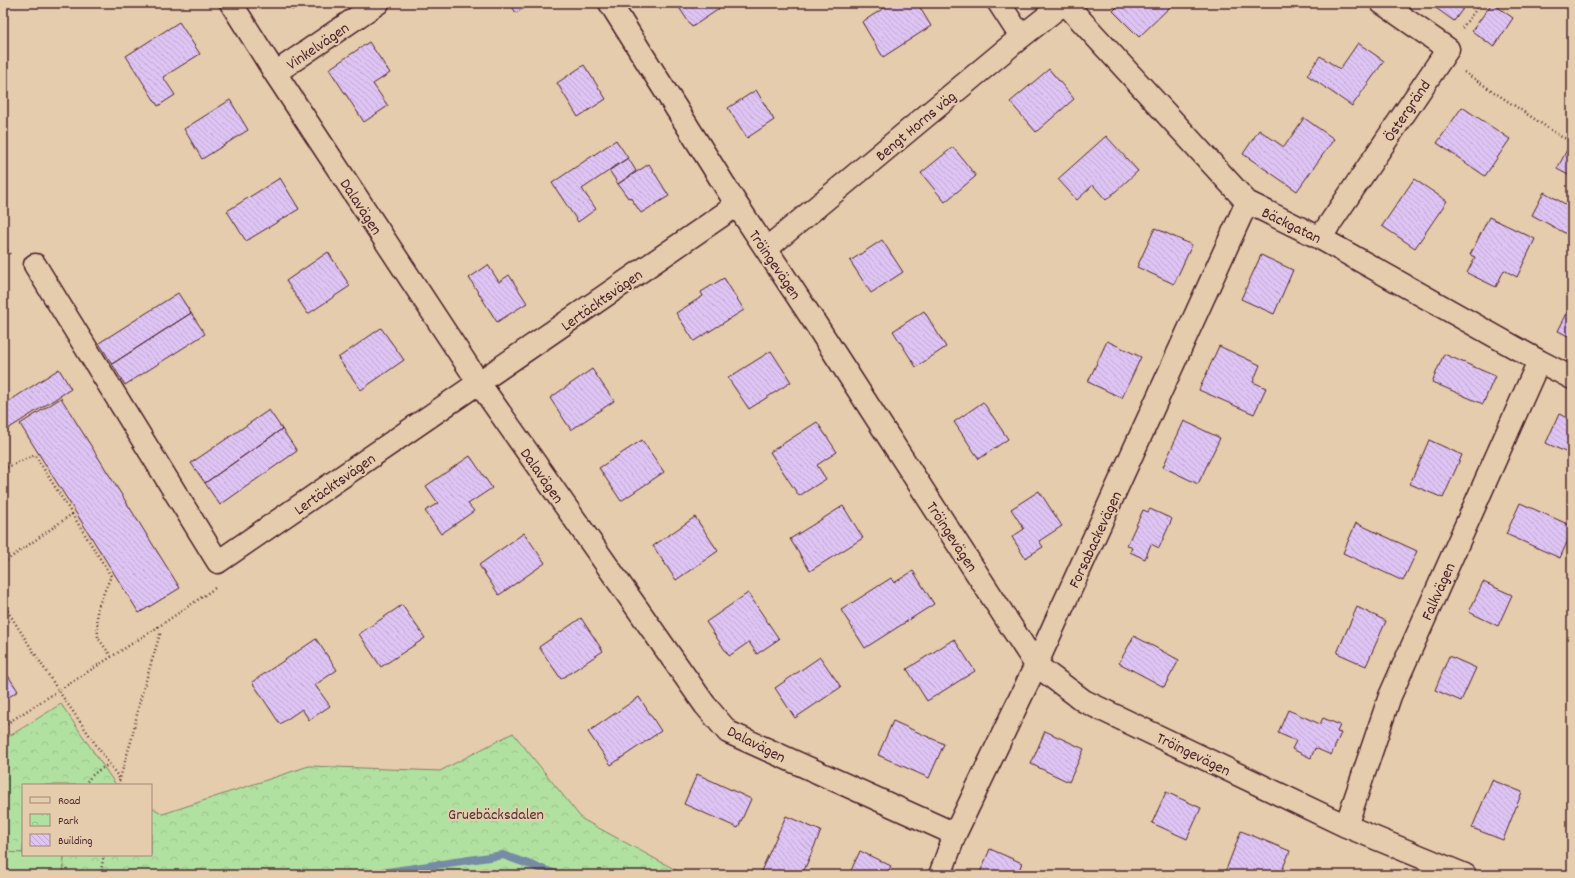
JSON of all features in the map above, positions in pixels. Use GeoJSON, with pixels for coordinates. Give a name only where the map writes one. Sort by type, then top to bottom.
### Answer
{"type":"FeatureCollection","features":[{"type":"Feature","properties":{"kind":"street","name":"Dalavägen"},"geometry":{"type":"LineString","coordinates":[[231,3],[275,74],[479,383],[705,705],[728,732],[955,834]]}},
{"type":"Feature","properties":{"kind":"street","name":"Vinkelvägen"},"geometry":{"type":"LineString","coordinates":[[275,74],[378,3]]}},
{"type":"Feature","properties":{"kind":"street","name":"Tröingevägen"},"geometry":{"type":"LineString","coordinates":[[610,3],[737,205],[1036,665],[1084,700],[1346,826],[1465,875]]}},
{"type":"Feature","properties":{"kind":"street"},"geometry":{"type":"LineString","coordinates":[[999,3],[1021,37]]}},
{"type":"Feature","properties":{"kind":"street","name":"Bengt Horns väg"},"geometry":{"type":"LineString","coordinates":[[766,249],[1021,37],[1065,3]]}},
{"type":"Feature","properties":{"kind":"street","name":"Bäckgatan"},"geometry":{"type":"LineString","coordinates":[[1065,3],[1247,202],[1320,238],[1572,378]]}},
{"type":"Feature","properties":{"kind":"street"},"geometry":{"type":"LineString","coordinates":[[1382,3],[1445,53]]}},
{"type":"Feature","properties":{"kind":"street","name":"Östergränd"},"geometry":{"type":"LineString","coordinates":[[1320,238],[1445,53]]}},
{"type":"Feature","properties":{"kind":"street","name":"Forsabackevägen"},"geometry":{"type":"LineString","coordinates":[[940,875],[955,834],[1036,665],[1247,202]]}},
{"type":"Feature","properties":{"kind":"street","name":"Lertäcktsvägen"},"geometry":{"type":"LineString","coordinates":[[218,562],[737,205]]}},
{"type":"Feature","properties":{"kind":"street"},"geometry":{"type":"LineString","coordinates":[[35,265],[218,562]]}},
{"type":"Feature","properties":{"kind":"street","name":"Falkvägen"},"geometry":{"type":"LineString","coordinates":[[1346,826],[1390,696],[1539,361]]}},
{"type":"Feature","properties":{"kind":"path"},"geometry":{"type":"LineString","coordinates":[[1481,3],[1445,53],[1563,138],[1572,140]]}},
{"type":"Feature","properties":{"kind":"path"},"geometry":{"type":"LineString","coordinates":[[3,469],[35,456],[111,576],[97,610],[98,638],[111,656]]}},
{"type":"Feature","properties":{"kind":"path"},"geometry":{"type":"LineString","coordinates":[[3,563],[72,514]]}},
{"type":"Feature","properties":{"kind":"path"},"geometry":{"type":"LineString","coordinates":[[3,726],[158,627],[216,587],[219,578],[218,562]]}},
{"type":"Feature","properties":{"kind":"path"},"geometry":{"type":"LineString","coordinates":[[3,604],[108,765],[119,778]]}},
{"type":"Feature","properties":{"kind":"path"},"geometry":{"type":"LineString","coordinates":[[118,784],[160,634],[158,627]]}},
{"type":"Feature","properties":{"kind":"path"},"geometry":{"type":"LineString","coordinates":[[85,784],[87,780],[96,772],[108,765]]}},
{"type":"Feature","properties":{"kind":"path"},"geometry":{"type":"LineString","coordinates":[[100,875],[104,856]]}},
{"type":"Feature","properties":{"kind":"green space"},"geometry":{"type":"Polygon","coordinates":[[[61,704],[115,784],[22,784],[22,853],[3,852],[3,740],[61,704]]]}},
{"type":"Feature","properties":{"kind":"green space","name":"Gruebäcksdalen"},"geometry":{"type":"Polygon","coordinates":[[[513,733],[582,819],[685,875],[63,875],[64,856],[152,856],[152,808],[163,814],[309,766],[440,771],[513,733]]]}},
{"type":"Feature","properties":{"kind":"green space"},"geometry":{"type":"Polygon","coordinates":[[[3,852],[22,853],[22,856],[64,856],[63,875],[3,875],[3,852]]]}},
{"type":"Feature","properties":{"kind":"building"},"geometry":{"type":"Polygon","coordinates":[[[287,3],[303,3],[292,10],[287,3]]]}},
{"type":"Feature","properties":{"kind":"building"},"geometry":{"type":"Polygon","coordinates":[[[510,3],[533,3],[516,13],[510,3]]]}},
{"type":"Feature","properties":{"kind":"building"},"geometry":{"type":"Polygon","coordinates":[[[676,3],[715,3],[719,9],[692,27],[676,3]]]}},
{"type":"Feature","properties":{"kind":"building"},"geometry":{"type":"Polygon","coordinates":[[[892,3],[917,3],[931,26],[883,57],[862,22],[892,3]]]}},
{"type":"Feature","properties":{"kind":"building"},"geometry":{"type":"Polygon","coordinates":[[[1121,3],[1174,3],[1139,37],[1113,11],[1121,3]]]}},
{"type":"Feature","properties":{"kind":"building"},"geometry":{"type":"Polygon","coordinates":[[[1429,3],[1467,3],[1454,21],[1429,3]]]}},
{"type":"Feature","properties":{"kind":"building"},"geometry":{"type":"Polygon","coordinates":[[[1492,3],[1513,18],[1494,47],[1472,31],[1492,3]]]}},
{"type":"Feature","properties":{"kind":"building"},"geometry":{"type":"Polygon","coordinates":[[[179,22],[200,54],[163,77],[175,95],[158,106],[126,56],[179,22]]]}},
{"type":"Feature","properties":{"kind":"building"},"geometry":{"type":"Polygon","coordinates":[[[369,42],[390,73],[373,84],[388,106],[364,122],[329,69],[369,42]]]}},
{"type":"Feature","properties":{"kind":"building"},"geometry":{"type":"Polygon","coordinates":[[[1358,43],[1384,61],[1352,106],[1307,75],[1320,56],[1340,69],[1358,43]]]}},
{"type":"Feature","properties":{"kind":"building"},"geometry":{"type":"Polygon","coordinates":[[[584,65],[606,99],[578,117],[557,83],[584,65]]]}},
{"type":"Feature","properties":{"kind":"building"},"geometry":{"type":"Polygon","coordinates":[[[1049,69],[1074,99],[1036,132],[1010,102],[1049,69]]]}},
{"type":"Feature","properties":{"kind":"building"},"geometry":{"type":"Polygon","coordinates":[[[756,90],[774,120],[747,138],[728,108],[756,90]]]}},
{"type":"Feature","properties":{"kind":"building"},"geometry":{"type":"Polygon","coordinates":[[[230,100],[248,130],[202,159],[184,129],[230,100]]]}},
{"type":"Feature","properties":{"kind":"building"},"geometry":{"type":"Polygon","coordinates":[[[1462,107],[1510,139],[1485,176],[1437,143],[1462,107]]]}},
{"type":"Feature","properties":{"kind":"building"},"geometry":{"type":"Polygon","coordinates":[[[1304,118],[1334,139],[1297,191],[1243,154],[1259,130],[1284,147],[1304,118]]]}},
{"type":"Feature","properties":{"kind":"building"},"geometry":{"type":"Polygon","coordinates":[[[1106,136],[1138,171],[1106,200],[1093,185],[1077,200],[1058,179],[1106,136]]]}},
{"type":"Feature","properties":{"kind":"building"},"geometry":{"type":"Polygon","coordinates":[[[616,140],[628,158],[582,189],[596,209],[578,222],[552,183],[616,140]]]}},
{"type":"Feature","properties":{"kind":"building"},"geometry":{"type":"Polygon","coordinates":[[[1570,144],[1572,146],[1572,177],[1557,169],[1570,144]]]}},
{"type":"Feature","properties":{"kind":"building"},"geometry":{"type":"Polygon","coordinates":[[[953,147],[976,176],[945,202],[921,173],[953,147]]]}},
{"type":"Feature","properties":{"kind":"building"},"geometry":{"type":"Polygon","coordinates":[[[628,158],[636,171],[618,184],[609,170],[628,158]]]}},
{"type":"Feature","properties":{"kind":"building"},"geometry":{"type":"Polygon","coordinates":[[[649,164],[669,196],[641,213],[630,197],[628,198],[618,184],[649,164]]]}},
{"type":"Feature","properties":{"kind":"building"},"geometry":{"type":"Polygon","coordinates":[[[280,178],[299,209],[246,241],[227,211],[280,178]]]}},
{"type":"Feature","properties":{"kind":"building"},"geometry":{"type":"Polygon","coordinates":[[[1414,179],[1447,201],[1415,248],[1382,226],[1414,179]]]}},
{"type":"Feature","properties":{"kind":"building"},"geometry":{"type":"Polygon","coordinates":[[[1544,192],[1572,208],[1572,237],[1532,215],[1544,192]]]}},
{"type":"Feature","properties":{"kind":"building"},"geometry":{"type":"Polygon","coordinates":[[[1489,217],[1535,239],[1517,277],[1504,270],[1496,287],[1467,273],[1475,257],[1470,255],[1489,217]]]}},
{"type":"Feature","properties":{"kind":"building"},"geometry":{"type":"Polygon","coordinates":[[[1155,228],[1192,245],[1174,284],[1137,267],[1155,228]]]}},
{"type":"Feature","properties":{"kind":"building"},"geometry":{"type":"Polygon","coordinates":[[[882,240],[903,272],[871,293],[850,261],[882,240]]]}},
{"type":"Feature","properties":{"kind":"building"},"geometry":{"type":"Polygon","coordinates":[[[328,252],[350,286],[308,314],[286,281],[328,252]]]}},
{"type":"Feature","properties":{"kind":"building"},"geometry":{"type":"Polygon","coordinates":[[[1261,255],[1293,270],[1274,314],[1241,299],[1261,255]]]}},
{"type":"Feature","properties":{"kind":"building"},"geometry":{"type":"Polygon","coordinates":[[[488,265],[499,282],[509,275],[527,303],[497,322],[469,278],[488,265]]]}},
{"type":"Feature","properties":{"kind":"building"},"geometry":{"type":"Polygon","coordinates":[[[724,278],[744,310],[694,341],[676,313],[703,296],[701,292],[724,278]]]}},
{"type":"Feature","properties":{"kind":"building"},"geometry":{"type":"Polygon","coordinates":[[[178,293],[191,313],[112,364],[99,343],[178,293]]]}},
{"type":"Feature","properties":{"kind":"building"},"geometry":{"type":"Polygon","coordinates":[[[1572,303],[1572,338],[1558,331],[1572,303]]]}},
{"type":"Feature","properties":{"kind":"building"},"geometry":{"type":"Polygon","coordinates":[[[924,311],[946,347],[916,367],[893,331],[924,311]]]}},
{"type":"Feature","properties":{"kind":"building"},"geometry":{"type":"Polygon","coordinates":[[[191,313],[205,334],[125,385],[112,364],[191,313]]]}},
{"type":"Feature","properties":{"kind":"building"},"geometry":{"type":"Polygon","coordinates":[[[381,328],[404,360],[361,390],[338,358],[381,328]]]}},
{"type":"Feature","properties":{"kind":"building"},"geometry":{"type":"Polygon","coordinates":[[[1107,341],[1141,357],[1122,398],[1088,382],[1107,341]]]}},
{"type":"Feature","properties":{"kind":"building"},"geometry":{"type":"Polygon","coordinates":[[[1219,346],[1260,365],[1253,382],[1266,388],[1254,414],[1199,390],[1219,346]]]}},
{"type":"Feature","properties":{"kind":"building"},"geometry":{"type":"Polygon","coordinates":[[[771,351],[791,382],[749,409],[728,378],[771,351]]]}},
{"type":"Feature","properties":{"kind":"building"},"geometry":{"type":"Polygon","coordinates":[[[1444,354],[1495,376],[1483,404],[1432,382],[1444,354]]]}},
{"type":"Feature","properties":{"kind":"building"},"geometry":{"type":"Polygon","coordinates":[[[59,369],[71,389],[3,432],[3,405],[59,369]]]}},
{"type":"Feature","properties":{"kind":"building"},"geometry":{"type":"Polygon","coordinates":[[[592,369],[614,401],[571,430],[550,398],[592,369]]]}},
{"type":"Feature","properties":{"kind":"building"},"geometry":{"type":"Polygon","coordinates":[[[61,398],[180,588],[139,613],[20,424],[61,398]]]}},
{"type":"Feature","properties":{"kind":"building"},"geometry":{"type":"Polygon","coordinates":[[[983,402],[1008,439],[979,459],[954,422],[983,402]]]}},
{"type":"Feature","properties":{"kind":"building"},"geometry":{"type":"Polygon","coordinates":[[[269,410],[282,429],[205,483],[191,463],[269,410]]]}},
{"type":"Feature","properties":{"kind":"building"},"geometry":{"type":"Polygon","coordinates":[[[1559,414],[1572,420],[1572,455],[1546,443],[1559,414]]]}},
{"type":"Feature","properties":{"kind":"building"},"geometry":{"type":"Polygon","coordinates":[[[1184,421],[1220,438],[1198,484],[1163,467],[1184,421]]]}},
{"type":"Feature","properties":{"kind":"building"},"geometry":{"type":"Polygon","coordinates":[[[817,422],[837,452],[817,465],[826,479],[799,496],[770,452],[817,422]]]}},
{"type":"Feature","properties":{"kind":"building"},"geometry":{"type":"Polygon","coordinates":[[[282,429],[297,451],[220,505],[205,483],[282,429]]]}},
{"type":"Feature","properties":{"kind":"building"},"geometry":{"type":"Polygon","coordinates":[[[642,440],[664,472],[621,501],[599,468],[642,440]]]}},
{"type":"Feature","properties":{"kind":"building"},"geometry":{"type":"Polygon","coordinates":[[[1429,440],[1462,455],[1443,498],[1410,484],[1429,440]]]}},
{"type":"Feature","properties":{"kind":"building"},"geometry":{"type":"Polygon","coordinates":[[[470,456],[492,488],[468,504],[474,511],[441,534],[425,511],[438,503],[426,486],[470,456]]]}},
{"type":"Feature","properties":{"kind":"building"},"geometry":{"type":"Polygon","coordinates":[[[1039,491],[1062,526],[1039,541],[1043,547],[1025,558],[1012,537],[1024,529],[1011,509],[1039,491]]]}},
{"type":"Feature","properties":{"kind":"building"},"geometry":{"type":"Polygon","coordinates":[[[1520,503],[1572,526],[1572,531],[1560,558],[1506,534],[1520,503]]]}},
{"type":"Feature","properties":{"kind":"building"},"geometry":{"type":"Polygon","coordinates":[[[843,506],[863,538],[810,571],[790,539],[843,506]]]}},
{"type":"Feature","properties":{"kind":"building"},"geometry":{"type":"Polygon","coordinates":[[[1150,509],[1172,519],[1159,548],[1151,544],[1145,559],[1130,552],[1132,548],[1127,545],[1143,510],[1148,512],[1150,509]]]}},
{"type":"Feature","properties":{"kind":"building"},"geometry":{"type":"Polygon","coordinates":[[[695,517],[718,551],[676,580],[653,546],[695,517]]]}},
{"type":"Feature","properties":{"kind":"building"},"geometry":{"type":"Polygon","coordinates":[[[1356,523],[1417,551],[1403,581],[1343,553],[1356,523]]]}},
{"type":"Feature","properties":{"kind":"building"},"geometry":{"type":"Polygon","coordinates":[[[524,533],[545,563],[499,595],[479,565],[524,533]]]}},
{"type":"Feature","properties":{"kind":"building"},"geometry":{"type":"Polygon","coordinates":[[[913,571],[934,604],[865,648],[841,610],[891,578],[894,583],[913,571]]]}},
{"type":"Feature","properties":{"kind":"building"},"geometry":{"type":"Polygon","coordinates":[[[1483,582],[1512,595],[1498,626],[1469,612],[1483,582]]]}},
{"type":"Feature","properties":{"kind":"building"},"geometry":{"type":"Polygon","coordinates":[[[748,593],[779,639],[757,654],[749,642],[729,656],[706,622],[748,593]]]}},
{"type":"Feature","properties":{"kind":"building"},"geometry":{"type":"Polygon","coordinates":[[[402,605],[425,638],[381,667],[359,634],[402,605]]]}},
{"type":"Feature","properties":{"kind":"building"},"geometry":{"type":"Polygon","coordinates":[[[1357,607],[1386,621],[1366,666],[1337,653],[1357,607]]]}},
{"type":"Feature","properties":{"kind":"building"},"geometry":{"type":"Polygon","coordinates":[[[581,618],[603,651],[561,679],[539,647],[581,618]]]}},
{"type":"Feature","properties":{"kind":"building"},"geometry":{"type":"Polygon","coordinates":[[[1134,636],[1179,660],[1164,687],[1119,663],[1134,636]]]}},
{"type":"Feature","properties":{"kind":"building"},"geometry":{"type":"Polygon","coordinates":[[[316,639],[337,670],[315,685],[330,706],[309,720],[302,709],[280,724],[252,682],[316,639]]]}},
{"type":"Feature","properties":{"kind":"building"},"geometry":{"type":"Polygon","coordinates":[[[954,639],[975,671],[927,701],[907,669],[954,639]]]}},
{"type":"Feature","properties":{"kind":"building"},"geometry":{"type":"Polygon","coordinates":[[[1449,656],[1476,668],[1461,701],[1435,690],[1449,656]]]}},
{"type":"Feature","properties":{"kind":"building"},"geometry":{"type":"Polygon","coordinates":[[[820,657],[841,687],[795,718],[775,688],[820,657]]]}},
{"type":"Feature","properties":{"kind":"building"},"geometry":{"type":"Polygon","coordinates":[[[3,668],[18,691],[3,701],[3,668]]]}},
{"type":"Feature","properties":{"kind":"building"},"geometry":{"type":"Polygon","coordinates":[[[639,697],[661,731],[611,765],[588,732],[639,697]]]}},
{"type":"Feature","properties":{"kind":"building"},"geometry":{"type":"Polygon","coordinates":[[[1288,710],[1320,724],[1323,718],[1340,725],[1337,732],[1341,733],[1331,755],[1315,748],[1311,758],[1292,749],[1296,741],[1278,733],[1288,710]]]}},
{"type":"Feature","properties":{"kind":"building"},"geometry":{"type":"Polygon","coordinates":[[[893,721],[944,744],[929,778],[878,755],[893,721]]]}},
{"type":"Feature","properties":{"kind":"building"},"geometry":{"type":"Polygon","coordinates":[[[1045,731],[1084,749],[1069,782],[1031,764],[1045,731]]]}},
{"type":"Feature","properties":{"kind":"building"},"geometry":{"type":"Polygon","coordinates":[[[697,774],[751,799],[738,828],[684,804],[697,774]]]}},
{"type":"Feature","properties":{"kind":"building"},"geometry":{"type":"Polygon","coordinates":[[[1492,780],[1522,792],[1503,840],[1472,828],[1492,780]]]}},
{"type":"Feature","properties":{"kind":"building"},"geometry":{"type":"Polygon","coordinates":[[[1166,792],[1201,808],[1187,839],[1152,823],[1166,792]]]}},
{"type":"Feature","properties":{"kind":"building"},"geometry":{"type":"Polygon","coordinates":[[[786,816],[821,831],[802,875],[770,875],[761,871],[786,816]]]}},
{"type":"Feature","properties":{"kind":"building"},"geometry":{"type":"Polygon","coordinates":[[[1241,831],[1290,851],[1280,875],[1224,875],[1241,831]]]}},
{"type":"Feature","properties":{"kind":"building"},"geometry":{"type":"Polygon","coordinates":[[[990,849],[1022,863],[1017,875],[979,875],[990,849]]]}},
{"type":"Feature","properties":{"kind":"building"},"geometry":{"type":"Polygon","coordinates":[[[860,851],[891,866],[886,875],[849,875],[860,851]]]}},
{"type":"Feature","properties":{"kind":"waterway"},"geometry":{"type":"LineString","coordinates":[[367,875],[503,855],[559,875]]}}]}
